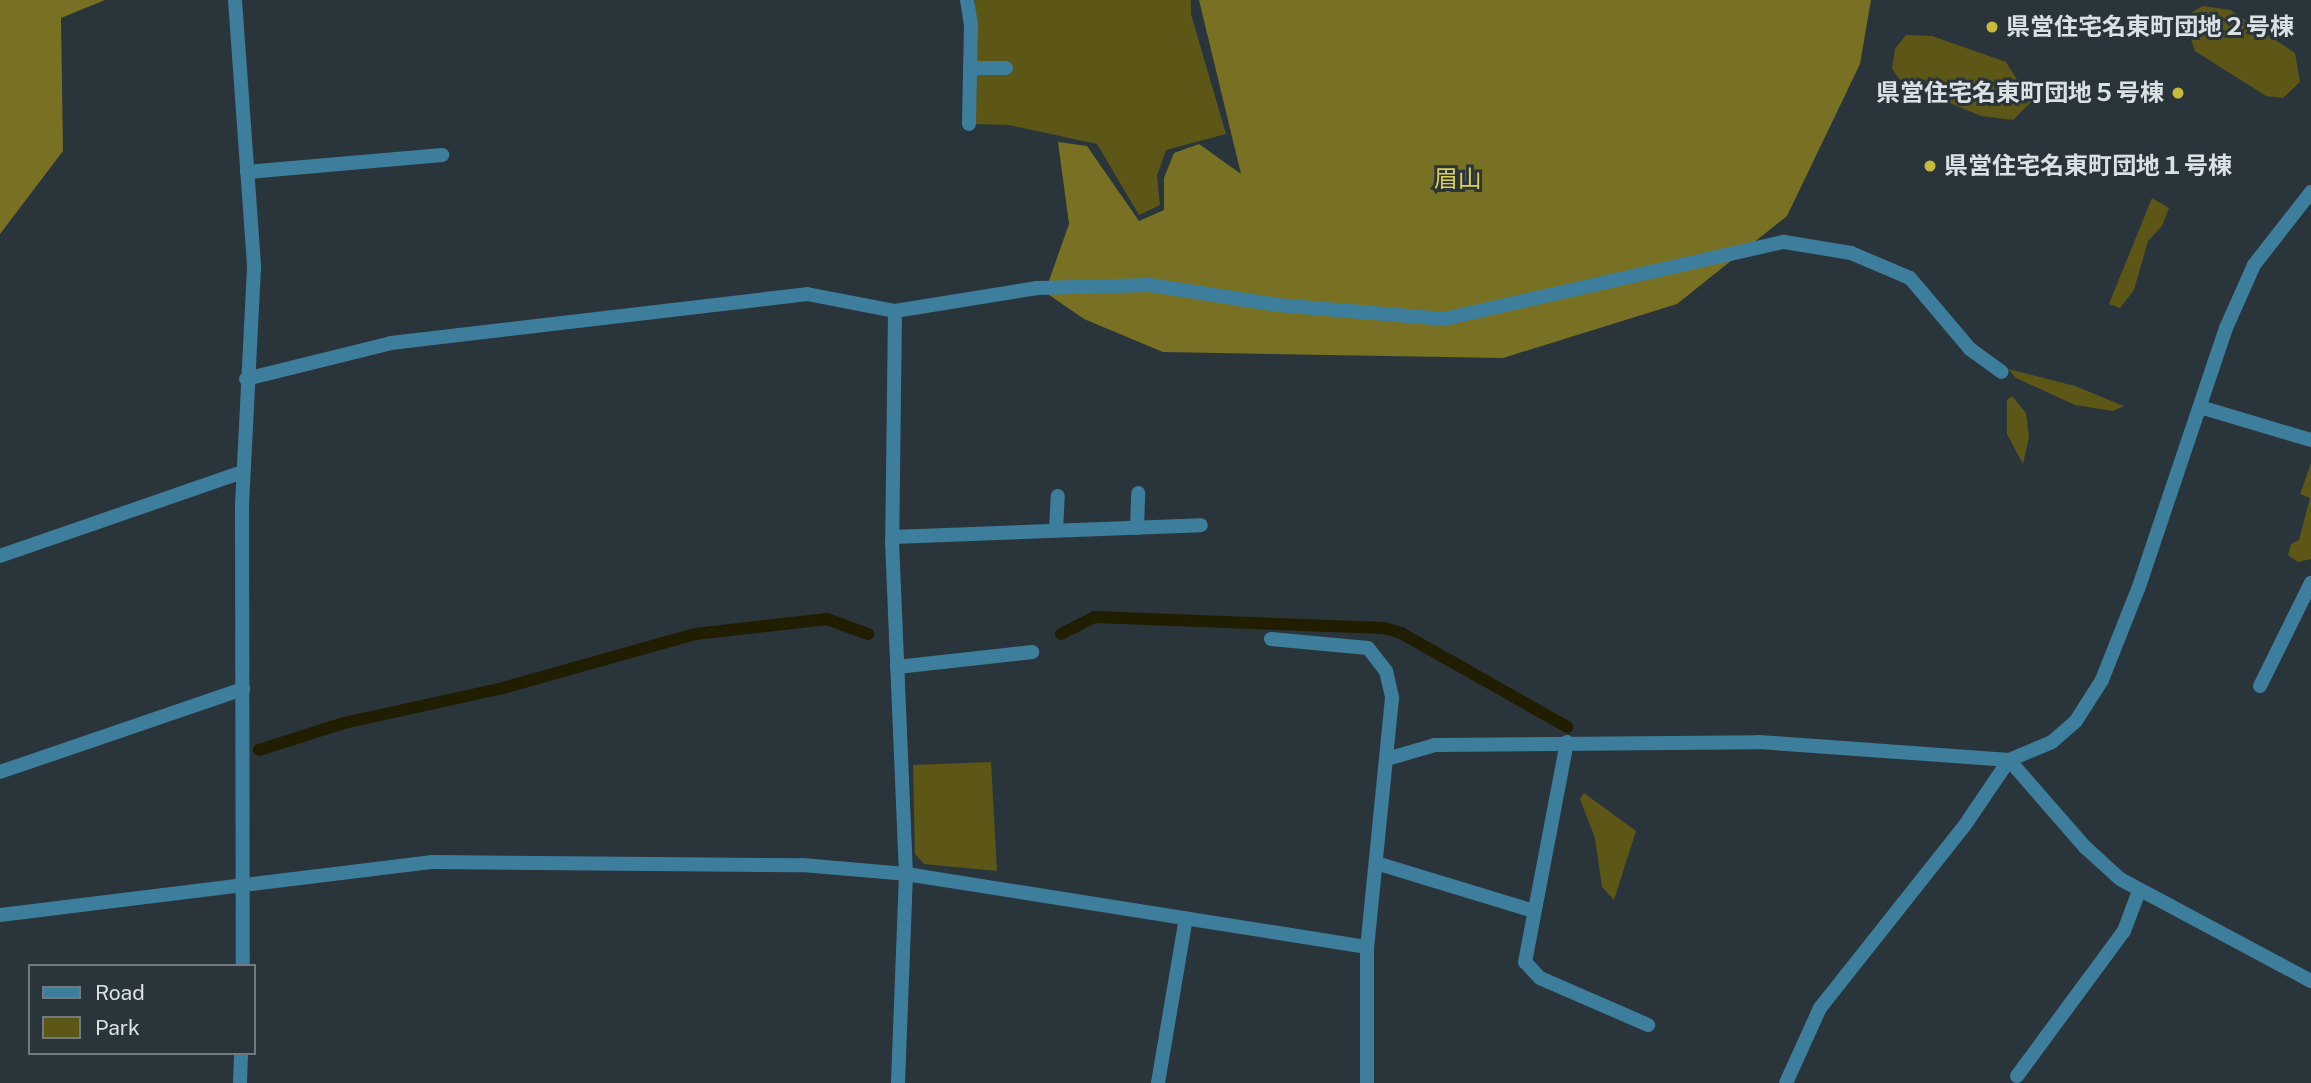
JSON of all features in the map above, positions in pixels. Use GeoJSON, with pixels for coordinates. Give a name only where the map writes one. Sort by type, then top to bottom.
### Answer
{"type":"FeatureCollection","features":[{"type":"Feature","properties":{"kind":"street"},"geometry":{"type":"LineString","coordinates":[[235,0],[254,268],[243,472],[243,964]]}},
{"type":"Feature","properties":{"kind":"street"},"geometry":{"type":"LineString","coordinates":[[967,0],[969,124]]}},
{"type":"Feature","properties":{"kind":"street"},"geometry":{"type":"LineString","coordinates":[[970,68],[1006,68]]}},
{"type":"Feature","properties":{"kind":"street"},"geometry":{"type":"LineString","coordinates":[[247,172],[442,155]]}},
{"type":"Feature","properties":{"kind":"street"},"geometry":{"type":"LineString","coordinates":[[1387,759],[1435,745],[1759,742],[2009,760],[2052,742],[2076,721],[2102,680],[2138,589],[2226,328],[2254,265],[2311,192]]}},
{"type":"Feature","properties":{"kind":"street"},"geometry":{"type":"LineString","coordinates":[[246,379],[390,342],[743,298],[807,294],[895,311],[1037,288],[1150,285],[1277,305],[1444,319],[1784,242],[1851,253],[1899,272],[1970,349],[2002,372]]}},
{"type":"Feature","properties":{"kind":"street"},"geometry":{"type":"LineString","coordinates":[[895,311],[892,537],[906,874],[898,1083]]}},
{"type":"Feature","properties":{"kind":"street"},"geometry":{"type":"LineString","coordinates":[[2200,407],[2311,440]]}},
{"type":"Feature","properties":{"kind":"street"},"geometry":{"type":"LineString","coordinates":[[0,556],[243,472]]}},
{"type":"Feature","properties":{"kind":"street"},"geometry":{"type":"LineString","coordinates":[[1137,528],[1139,493]]}},
{"type":"Feature","properties":{"kind":"street"},"geometry":{"type":"LineString","coordinates":[[1056,530],[1058,496]]}},
{"type":"Feature","properties":{"kind":"street"},"geometry":{"type":"LineString","coordinates":[[892,537],[1201,525]]}},
{"type":"Feature","properties":{"kind":"street"},"geometry":{"type":"LineString","coordinates":[[2260,687],[2311,583]]}},
{"type":"Feature","properties":{"kind":"street"},"geometry":{"type":"LineString","coordinates":[[1270,639],[1368,648],[1386,671],[1392,698],[1367,947],[1367,1083]]}},
{"type":"Feature","properties":{"kind":"street"},"geometry":{"type":"LineString","coordinates":[[897,667],[1032,652]]}},
{"type":"Feature","properties":{"kind":"street"},"geometry":{"type":"LineString","coordinates":[[0,772],[243,689]]}},
{"type":"Feature","properties":{"kind":"street"},"geometry":{"type":"LineString","coordinates":[[1567,742],[1531,909],[1525,962],[1540,978],[1648,1025]]}},
{"type":"Feature","properties":{"kind":"street"},"geometry":{"type":"LineString","coordinates":[[2009,760],[2085,847],[2139,891],[2311,981]]}},
{"type":"Feature","properties":{"kind":"street"},"geometry":{"type":"LineString","coordinates":[[1786,1083],[1820,1008],[1965,825],[2009,760]]}},
{"type":"Feature","properties":{"kind":"street"},"geometry":{"type":"LineString","coordinates":[[0,915],[244,882],[431,862],[802,865],[906,874],[1367,947]]}},
{"type":"Feature","properties":{"kind":"street"},"geometry":{"type":"LineString","coordinates":[[1376,863],[1531,909]]}},
{"type":"Feature","properties":{"kind":"street"},"geometry":{"type":"LineString","coordinates":[[2017,1076],[2124,931],[2139,891]]}},
{"type":"Feature","properties":{"kind":"street"},"geometry":{"type":"LineString","coordinates":[[1158,1083],[1186,918]]}},
{"type":"Feature","properties":{"kind":"street"},"geometry":{"type":"LineString","coordinates":[[240,1083],[241,1055]]}},
{"type":"Feature","properties":{"kind":"green space"},"geometry":{"type":"Polygon","coordinates":[[[0,0],[105,0],[61,18],[63,151],[0,234],[0,0]]]}},
{"type":"Feature","properties":{"kind":"green space"},"geometry":{"type":"Polygon","coordinates":[[[975,0],[1191,0],[1191,14],[1226,134],[1166,150],[1157,176],[1160,205],[1139,215],[1097,144],[1009,125],[974,124],[975,0]]]}},
{"type":"Feature","properties":{"kind":"green space","name":"眉山"},"geometry":{"type":"Polygon","coordinates":[[[1199,0],[1871,0],[1860,64],[1787,216],[1677,304],[1503,358],[1163,352],[1084,319],[1045,292],[1069,224],[1058,142],[1087,146],[1139,221],[1164,210],[1164,178],[1174,153],[1199,144],[1241,174],[1199,0]]]}},
{"type":"Feature","properties":{"kind":"green space"},"geometry":{"type":"Polygon","coordinates":[[[2203,6],[2230,10],[2295,53],[2300,82],[2283,98],[2266,96],[2195,51],[2189,34],[2192,12],[2203,6]]]}},
{"type":"Feature","properties":{"kind":"green space"},"geometry":{"type":"Polygon","coordinates":[[[1906,35],[1932,36],[2006,62],[2031,102],[2013,120],[1981,116],[1902,83],[1892,69],[1895,49],[1906,35]]]}},
{"type":"Feature","properties":{"kind":"green space"},"geometry":{"type":"Polygon","coordinates":[[[2152,198],[2169,208],[2162,226],[2148,241],[2134,290],[2120,308],[2109,304],[2152,198]]]}},
{"type":"Feature","properties":{"kind":"green space"},"geometry":{"type":"Polygon","coordinates":[[[2008,369],[2075,386],[2124,406],[2113,411],[2075,405],[2016,378],[2008,369]]]}},
{"type":"Feature","properties":{"kind":"green space"},"geometry":{"type":"Polygon","coordinates":[[[2012,396],[2026,413],[2029,437],[2023,464],[2007,434],[2007,400],[2012,396]]]}},
{"type":"Feature","properties":{"kind":"green space"},"geometry":{"type":"Polygon","coordinates":[[[2311,463],[2311,559],[2298,562],[2288,555],[2291,544],[2299,540],[2310,498],[2300,494],[2311,463]]]}},
{"type":"Feature","properties":{"kind":"green space"},"geometry":{"type":"Polygon","coordinates":[[[991,762],[997,871],[924,864],[915,854],[913,765],[991,762]]]}},
{"type":"Feature","properties":{"kind":"green space"},"geometry":{"type":"Polygon","coordinates":[[[1584,793],[1636,831],[1614,900],[1602,887],[1595,838],[1580,799],[1584,793]]]}},
{"type":"Feature","properties":{"kind":"waterway"},"geometry":{"type":"LineString","coordinates":[[1061,634],[1095,617],[1384,628],[1401,633],[1567,727]]}},
{"type":"Feature","properties":{"kind":"waterway"},"geometry":{"type":"LineString","coordinates":[[259,750],[344,723],[503,688],[695,634],[827,619],[868,634]]}},
{"type":"Feature","properties":{"kind":"place","name":"県営住宅名東町団地２号棟"},"geometry":{"type":"Point","coordinates":[1992,27]}},
{"type":"Feature","properties":{"kind":"place","name":"県営住宅名東町団地５号棟"},"geometry":{"type":"Point","coordinates":[2178,93]}},
{"type":"Feature","properties":{"kind":"place","name":"県営住宅名東町団地１号棟"},"geometry":{"type":"Point","coordinates":[1930,166]}}]}
